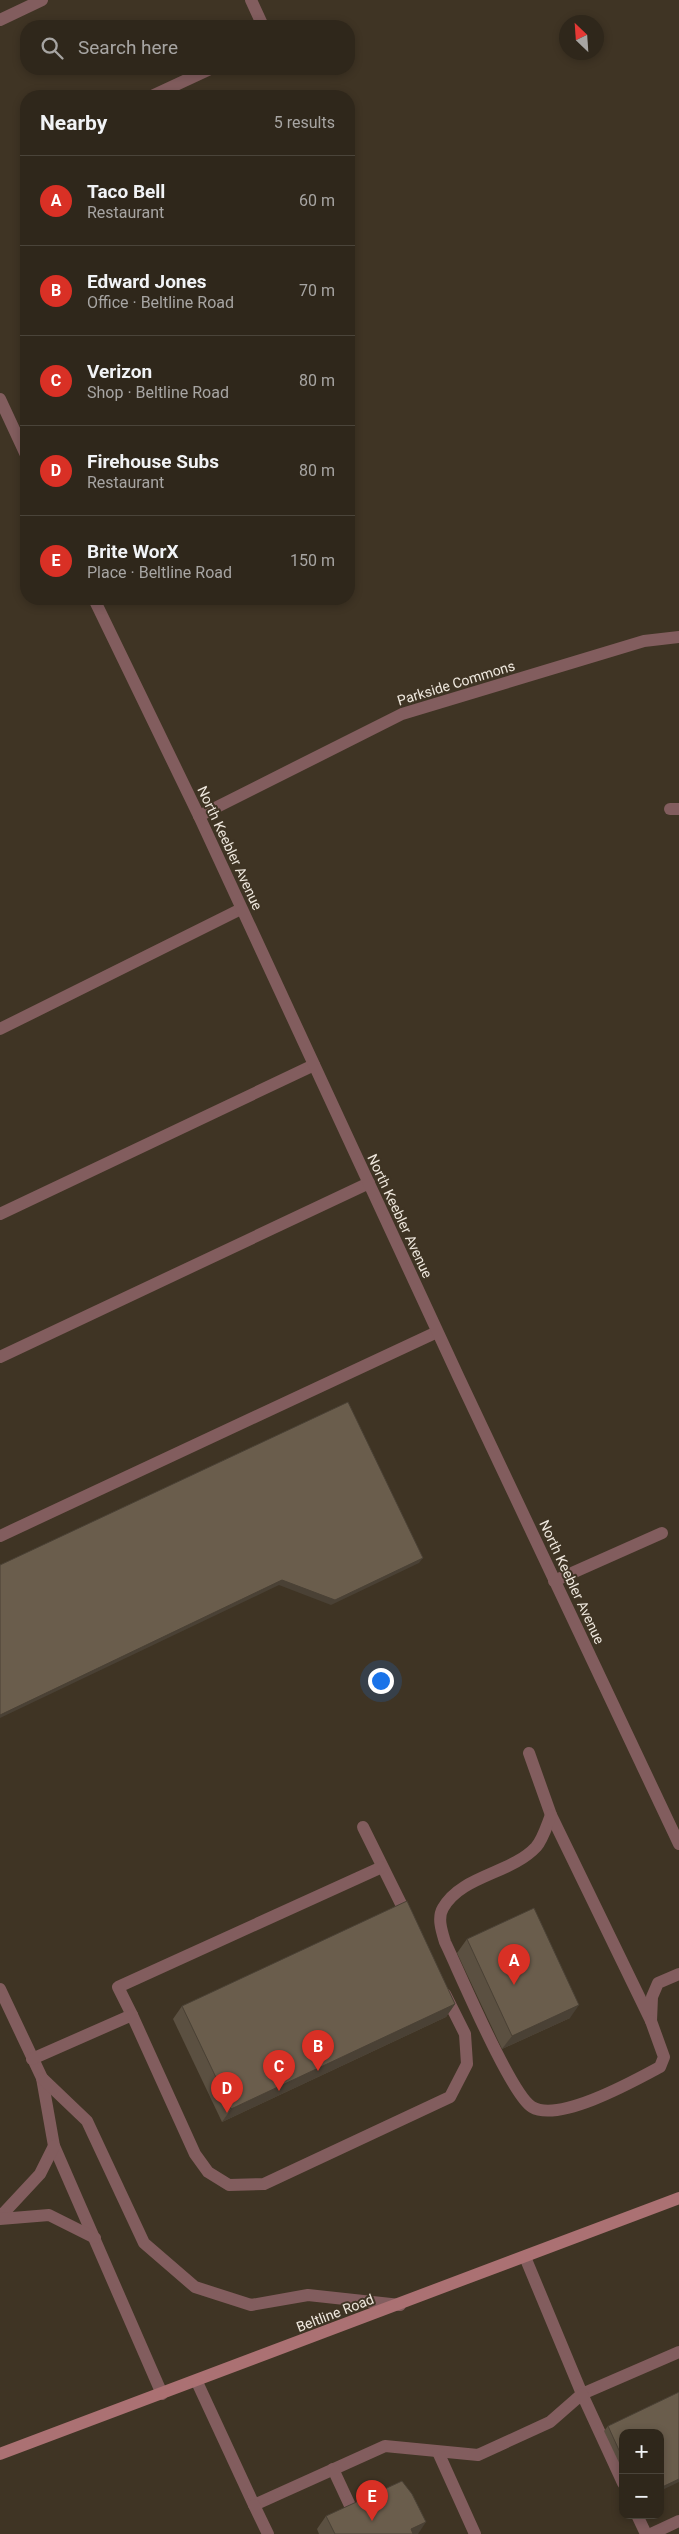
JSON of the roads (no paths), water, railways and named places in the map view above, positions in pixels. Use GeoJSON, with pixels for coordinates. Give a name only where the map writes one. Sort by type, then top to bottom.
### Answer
{"type":"FeatureCollection","features":[{"type":"Feature","properties":{"kind":"main road","name":"Beltline Road"},"geometry":{"type":"LineString","coordinates":[[0,2454],[197,2382],[679,2198]]}},
{"type":"Feature","properties":{"kind":"street"},"geometry":{"type":"LineString","coordinates":[[0,20],[42,0]]}},
{"type":"Feature","properties":{"kind":"street"},"geometry":{"type":"LineString","coordinates":[[251,0],[260,20]]}},
{"type":"Feature","properties":{"kind":"street"},"geometry":{"type":"LineString","coordinates":[[165,90],[197,75]]}},
{"type":"Feature","properties":{"kind":"street"},"geometry":{"type":"LineString","coordinates":[[0,399],[20,442]]}},
{"type":"Feature","properties":{"kind":"street","name":"North Keebler Avenue"},"geometry":{"type":"LineString","coordinates":[[97,605],[199,816],[437,1332],[679,1844]]}},
{"type":"Feature","properties":{"kind":"street","name":"Parkside Commons"},"geometry":{"type":"LineString","coordinates":[[199,816],[402,714],[644,642],[679,637]]}},
{"type":"Feature","properties":{"kind":"street"},"geometry":{"type":"LineString","coordinates":[[0,1029],[241,909]]}},
{"type":"Feature","properties":{"kind":"street"},"geometry":{"type":"LineString","coordinates":[[0,1214],[314,1065]]}},
{"type":"Feature","properties":{"kind":"street"},"geometry":{"type":"LineString","coordinates":[[0,1357],[369,1183]]}},
{"type":"Feature","properties":{"kind":"street"},"geometry":{"type":"LineString","coordinates":[[0,1536],[437,1332]]}},
{"type":"Feature","properties":{"kind":"street"},"geometry":{"type":"LineString","coordinates":[[554,1581],[662,1533]]}},
{"type":"Feature","properties":{"kind":"street"},"geometry":{"type":"LineString","coordinates":[[529,1753],[551,1815],[651,2020],[664,2057],[660,2066],[584,2103],[559,2110],[545,2110],[532,2107],[521,2098],[445,1942],[440,1925],[442,1909],[457,1892],[516,1861],[537,1846],[551,1815]]}},
{"type":"Feature","properties":{"kind":"street"},"geometry":{"type":"LineString","coordinates":[[363,1827],[413,1929]]}},
{"type":"Feature","properties":{"kind":"street"},"geometry":{"type":"LineString","coordinates":[[382,1867],[118,1986],[195,2154],[208,2172],[229,2185],[264,2184],[450,2097],[467,2064],[465,2034],[439,1981]]}},
{"type":"Feature","properties":{"kind":"street"},"geometry":{"type":"LineString","coordinates":[[651,2020],[652,1997],[658,1983],[679,1974]]}},
{"type":"Feature","properties":{"kind":"street"},"geometry":{"type":"LineString","coordinates":[[0,1989],[5,2012],[42,2078],[54,2146],[162,2394]]}},
{"type":"Feature","properties":{"kind":"street"},"geometry":{"type":"LineString","coordinates":[[32,2058],[132,2015]]}},
{"type":"Feature","properties":{"kind":"street"},"geometry":{"type":"LineString","coordinates":[[42,2078],[88,2121],[144,2243],[195,2287],[251,2306],[308,2295],[400,2305]]}},
{"type":"Feature","properties":{"kind":"street"},"geometry":{"type":"LineString","coordinates":[[0,2218],[40,2174],[54,2146]]}},
{"type":"Feature","properties":{"kind":"street"},"geometry":{"type":"LineString","coordinates":[[0,2218],[48,2215],[95,2238]]}},
{"type":"Feature","properties":{"kind":"street"},"geometry":{"type":"LineString","coordinates":[[525,2258],[582,2394],[619,2475]]}},
{"type":"Feature","properties":{"kind":"street"},"geometry":{"type":"LineString","coordinates":[[254,2505],[385,2446],[478,2455],[550,2422],[582,2394],[679,2352]]}},
{"type":"Feature","properties":{"kind":"street"},"geometry":{"type":"LineString","coordinates":[[197,2382],[268,2534]]}},
{"type":"Feature","properties":{"kind":"street"},"geometry":{"type":"LineString","coordinates":[[438,2452],[475,2534]]}},
{"type":"Feature","properties":{"kind":"street"},"geometry":{"type":"LineString","coordinates":[[333,2469],[353,2512]]}},
{"type":"Feature","properties":{"kind":"street"},"geometry":{"type":"LineString","coordinates":[[639,2519],[646,2534]]}},
{"type":"Feature","properties":{"kind":"street"},"geometry":{"type":"LineString","coordinates":[[651,2534],[679,2521]]}},
{"type":"Feature","properties":{"kind":"place","name":"Taco Bell"},"geometry":{"type":"Point","coordinates":[514,1985]}},
{"type":"Feature","properties":{"kind":"place","name":"Edward Jones"},"geometry":{"type":"Point","coordinates":[318,2071]}},
{"type":"Feature","properties":{"kind":"place","name":"Verizon"},"geometry":{"type":"Point","coordinates":[279,2091]}},
{"type":"Feature","properties":{"kind":"place","name":"Firehouse Subs"},"geometry":{"type":"Point","coordinates":[227,2113]}},
{"type":"Feature","properties":{"kind":"place","name":"Brite WorX"},"geometry":{"type":"Point","coordinates":[372,2521]}}]}
